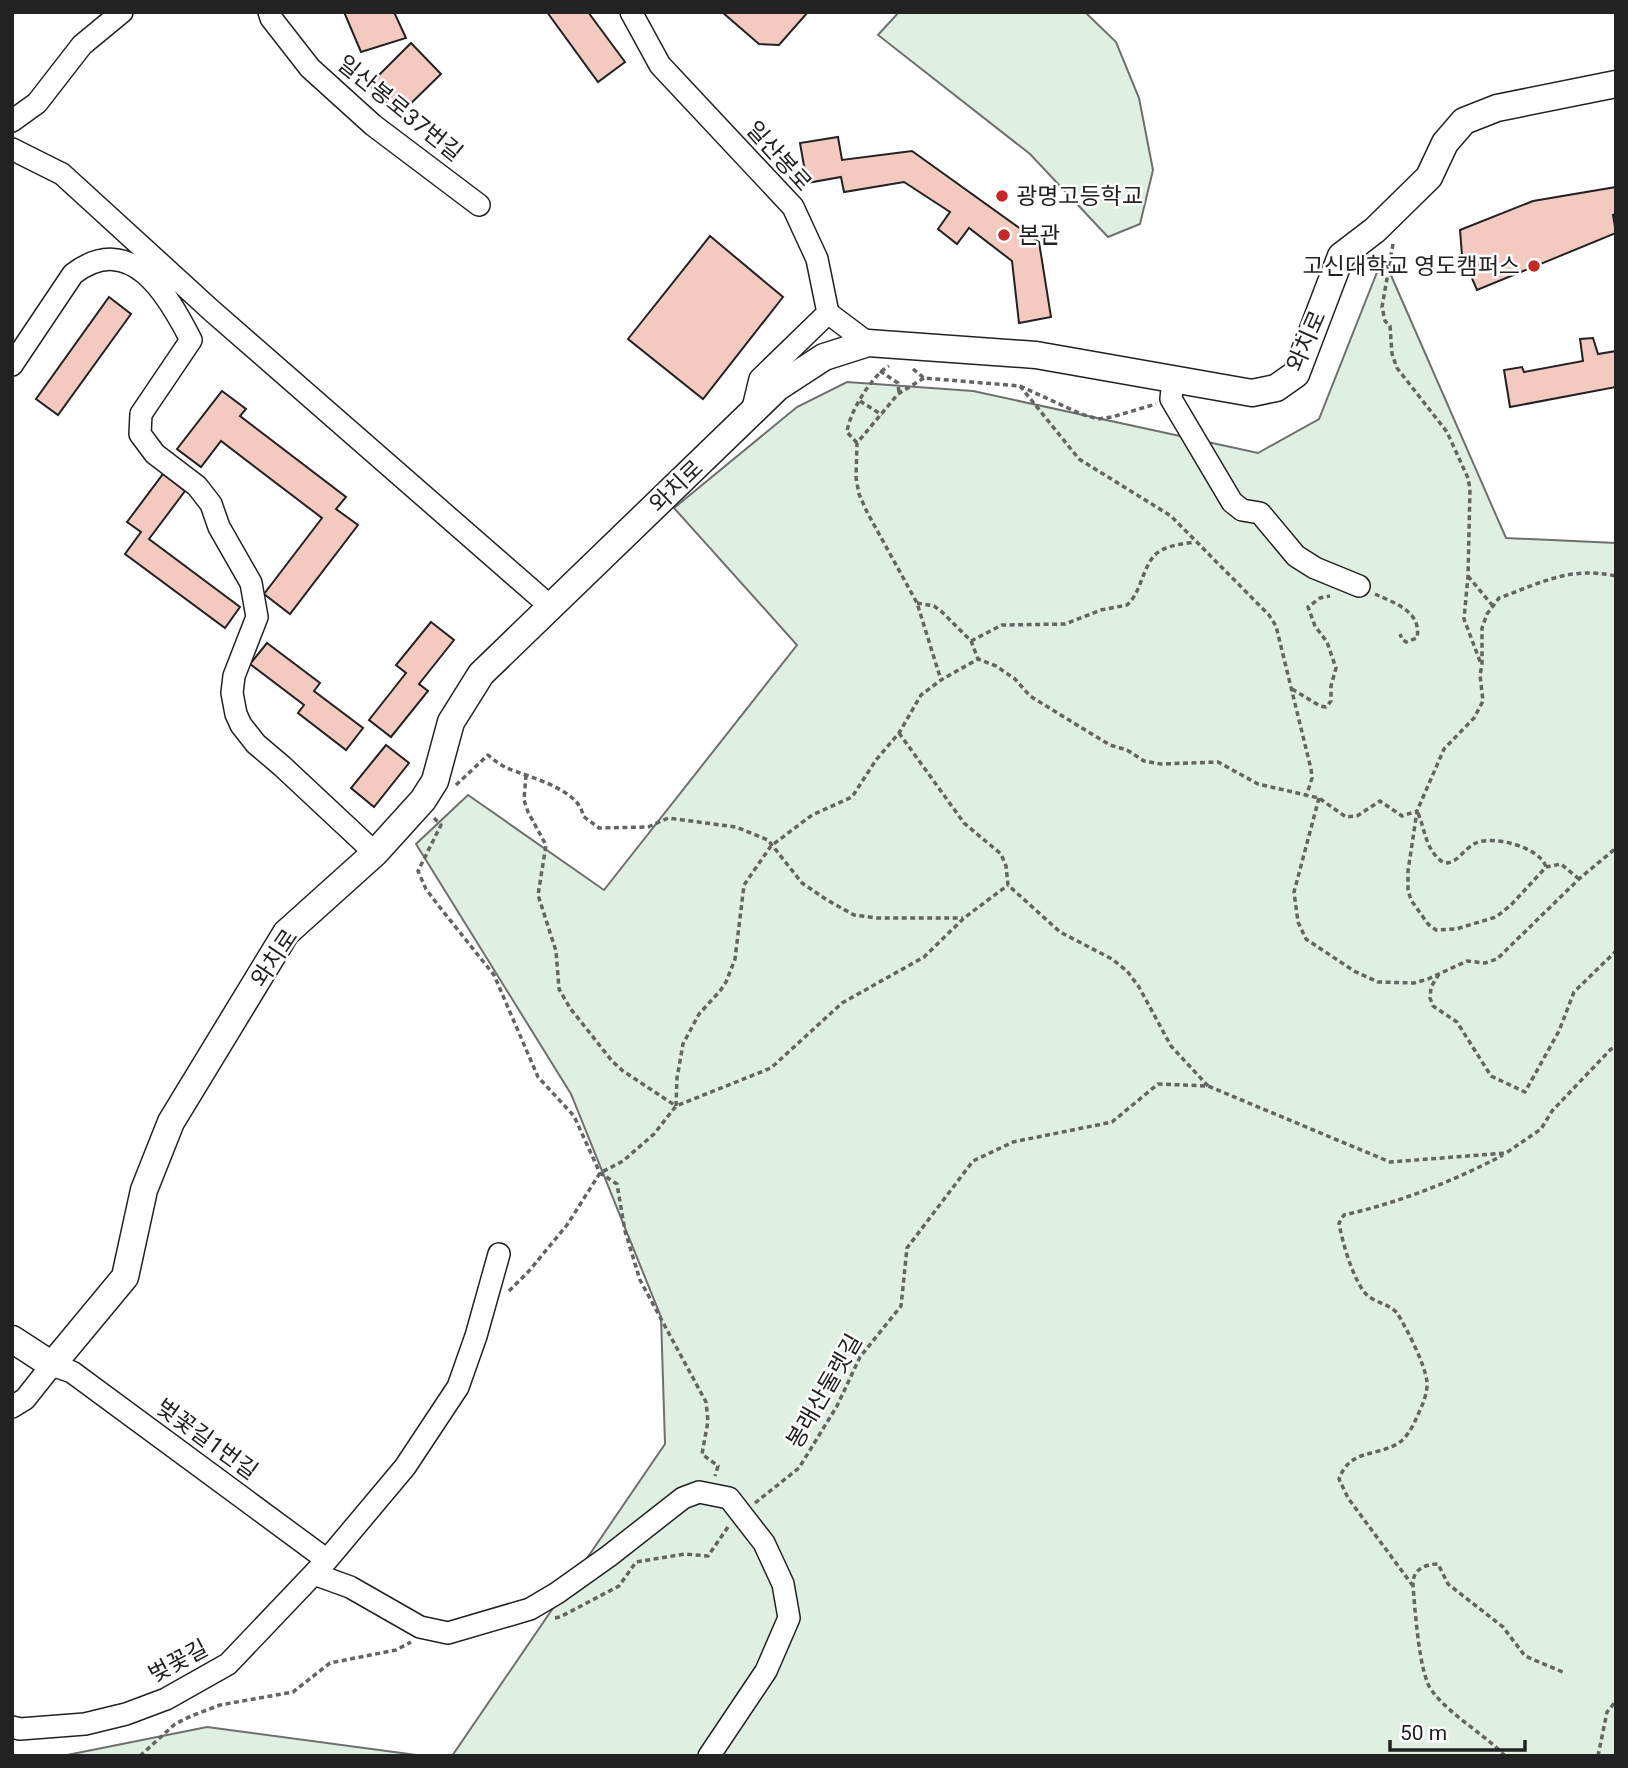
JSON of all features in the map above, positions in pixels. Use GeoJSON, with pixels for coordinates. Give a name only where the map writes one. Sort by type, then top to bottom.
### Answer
{"type":"FeatureCollection","features":[{"type":"Feature","properties":{"kind":"main road","name":"와치로"},"geometry":{"type":"LineString","coordinates":[[52,1365],[125,1277],[144,1190],[171,1122],[286,933],[375,853],[418,805],[435,781],[451,722],[481,674],[778,387],[824,357],[868,343],[1036,355],[1172,389],[1252,393],[1276,388],[1296,374],[1341,256],[1375,230],[1429,177],[1445,143],[1464,121],[1497,108],[1616,84]]}},
{"type":"Feature","properties":{"kind":"main road"},"geometry":{"type":"LineString","coordinates":[[12,1339],[52,1365]]}},
{"type":"Feature","properties":{"kind":"street","name":"일산봉로37번길"},"geometry":{"type":"LineString","coordinates":[[269,12],[310,68],[373,125],[480,205]]}},
{"type":"Feature","properties":{"kind":"street","name":"일산봉로"},"geometry":{"type":"LineString","coordinates":[[631,12],[660,65],[793,207],[817,259],[828,313]]}},
{"type":"Feature","properties":{"kind":"street"},"geometry":{"type":"LineString","coordinates":[[12,121],[37,103],[82,45],[116,14]]}},
{"type":"Feature","properties":{"kind":"street"},"geometry":{"type":"LineString","coordinates":[[12,149],[62,174],[212,311],[551,607]]}},
{"type":"Feature","properties":{"kind":"street"},"geometry":{"type":"LineString","coordinates":[[12,365],[73,274],[86,264],[113,259],[135,266],[148,274],[168,298],[191,340]]}},
{"type":"Feature","properties":{"kind":"street"},"geometry":{"type":"LineString","coordinates":[[212,311],[141,414],[140,433],[155,454],[197,486],[211,504],[219,527],[251,583],[257,617],[234,676],[232,693],[236,714],[256,744],[375,853]]}},
{"type":"Feature","properties":{"kind":"street"},"geometry":{"type":"LineString","coordinates":[[752,412],[760,379],[828,313],[868,343]]}},
{"type":"Feature","properties":{"kind":"street"},"geometry":{"type":"LineString","coordinates":[[1172,389],[1232,502],[1242,510],[1260,513],[1296,556],[1314,568],[1359,586]]}},
{"type":"Feature","properties":{"kind":"street","name":"벚꽃길"},"geometry":{"type":"LineString","coordinates":[[12,1727],[20,1729],[85,1724],[126,1714],[166,1699],[228,1664],[321,1567],[405,1467],[458,1387],[499,1254]]}},
{"type":"Feature","properties":{"kind":"street"},"geometry":{"type":"LineString","coordinates":[[12,1407],[25,1399],[52,1365]]}},
{"type":"Feature","properties":{"kind":"street","name":"벚꽃길1번길"},"geometry":{"type":"LineString","coordinates":[[52,1365],[72,1372],[321,1567],[350,1587],[420,1626],[434,1630]]}},
{"type":"Feature","properties":{"kind":"street"},"geometry":{"type":"LineString","coordinates":[[434,1630],[447,1633],[530,1609],[609,1556],[682,1498],[699,1492],[729,1498],[769,1554],[783,1584],[789,1618],[766,1671],[709,1756]]}},
{"type":"Feature","properties":{"kind":"path"},"geometry":{"type":"LineString","coordinates":[[1394,211],[1397,223],[1384,296],[1383,317],[1390,326],[1392,354],[1397,368],[1447,432],[1468,478],[1471,501],[1464,625],[1482,665]]}},
{"type":"Feature","properties":{"kind":"path"},"geometry":{"type":"LineString","coordinates":[[858,443],[846,429],[879,371],[898,383],[899,393]]}},
{"type":"Feature","properties":{"kind":"path"},"geometry":{"type":"LineString","coordinates":[[942,680],[917,603],[859,494],[856,478],[858,443],[899,393],[924,378],[1020,386],[1098,419],[1112,417],[1172,389]]}},
{"type":"Feature","properties":{"kind":"path"},"geometry":{"type":"LineString","coordinates":[[1020,386],[1079,459],[1161,509],[1269,615],[1276,626],[1311,769],[1312,778],[1306,797]]}},
{"type":"Feature","properties":{"kind":"path"},"geometry":{"type":"LineString","coordinates":[[860,401],[882,415]]}},
{"type":"Feature","properties":{"kind":"path"},"geometry":{"type":"LineString","coordinates":[[971,641],[1002,625],[1065,624],[1101,610],[1127,605],[1135,596],[1157,553],[1194,542]]}},
{"type":"Feature","properties":{"kind":"path"},"geometry":{"type":"LineString","coordinates":[[1579,879],[1561,864],[1546,867],[1511,905],[1496,917],[1456,929],[1436,930],[1421,916],[1408,890],[1408,871],[1417,811],[1444,748],[1475,718],[1483,701],[1480,675],[1482,628],[1492,605],[1499,597],[1561,575],[1596,572],[1616,576]]}},
{"type":"Feature","properties":{"kind":"path"},"geometry":{"type":"LineString","coordinates":[[1468,576],[1492,605]]}},
{"type":"Feature","properties":{"kind":"path"},"geometry":{"type":"LineString","coordinates":[[1290,688],[1320,706],[1329,705],[1336,668],[1327,642],[1315,626],[1308,607],[1320,598],[1351,594],[1359,586],[1405,609],[1413,616],[1418,629],[1417,638],[1406,642],[1400,634]]}},
{"type":"Feature","properties":{"kind":"path"},"geometry":{"type":"LineString","coordinates":[[917,603],[934,606],[971,641],[978,659],[996,666],[1014,679],[1030,696],[1110,745],[1127,750],[1144,761],[1161,764],[1218,762],[1258,784],[1319,798],[1346,817],[1357,816],[1380,801],[1402,816],[1417,811]]}},
{"type":"Feature","properties":{"kind":"path"},"geometry":{"type":"LineString","coordinates":[[676,1106],[677,1078],[683,1044],[699,1013],[726,982],[737,946],[744,885],[771,846],[812,815],[852,797],[876,760],[899,733],[921,695],[978,659]]}},
{"type":"Feature","properties":{"kind":"path"},"geometry":{"type":"LineString","coordinates":[[899,733],[964,823],[1000,854],[1006,866],[1008,885],[1060,932],[1112,959],[1127,971],[1139,987],[1171,1046],[1208,1086]]}},
{"type":"Feature","properties":{"kind":"path"},"geometry":{"type":"LineString","coordinates":[[435,781],[452,787],[488,755],[504,767],[562,789],[583,810],[583,816],[599,828],[648,827],[668,818],[736,827],[768,840],[802,883],[854,915],[877,918],[964,918]]}},
{"type":"Feature","properties":{"kind":"path"},"geometry":{"type":"LineString","coordinates":[[526,775],[524,800],[546,845],[538,895],[556,951],[559,989],[570,1008],[612,1060],[623,1071],[676,1106]]}},
{"type":"Feature","properties":{"kind":"path"},"geometry":{"type":"LineString","coordinates":[[1319,798],[1294,892],[1298,922],[1306,939],[1354,971],[1378,982],[1413,983],[1467,961],[1485,963],[1496,959],[1579,879],[1616,848]]}},
{"type":"Feature","properties":{"kind":"path"},"geometry":{"type":"LineString","coordinates":[[418,805],[442,825],[418,871],[426,888],[495,975],[538,1077],[574,1116],[600,1173],[617,1184],[625,1231],[640,1280],[706,1402],[707,1429],[702,1454],[718,1466],[713,1484],[706,1493]]}},
{"type":"Feature","properties":{"kind":"path"},"geometry":{"type":"LineString","coordinates":[[1417,811],[1429,849],[1434,857],[1444,863],[1454,862],[1476,842],[1490,841],[1531,849],[1541,857],[1546,867]]}},
{"type":"Feature","properties":{"kind":"path"},"geometry":{"type":"LineString","coordinates":[[482,1314],[529,1271],[578,1210],[600,1173],[623,1161],[654,1134],[676,1106],[771,1068],[842,1003],[923,957],[964,918],[1008,885]]}},
{"type":"Feature","properties":{"kind":"path"},"geometry":{"type":"LineString","coordinates":[[1440,973],[1431,987],[1430,998],[1433,1006],[1457,1022],[1491,1076],[1525,1092],[1559,1031],[1574,992],[1616,951]]}},
{"type":"Feature","properties":{"kind":"path"},"geometry":{"type":"LineString","coordinates":[[1413,1586],[1348,1498],[1339,1479],[1352,1460],[1392,1447],[1404,1439],[1416,1419],[1426,1394],[1427,1383],[1397,1312],[1370,1298],[1363,1291],[1349,1259],[1339,1223],[1344,1215],[1376,1208],[1410,1195],[1485,1165],[1506,1153],[1541,1129],[1552,1111],[1611,1049],[1616,1047]]}},
{"type":"Feature","properties":{"kind":"path","name":"봉래산둘렛길"},"geometry":{"type":"LineString","coordinates":[[551,1618],[561,1617],[619,1586],[636,1562],[684,1554],[708,1556],[730,1523],[799,1468],[837,1406],[860,1357],[901,1306],[907,1248],[973,1161],[1013,1142],[1112,1122],[1158,1084],[1208,1086],[1390,1162],[1506,1153]]}},
{"type":"Feature","properties":{"kind":"path"},"geometry":{"type":"LineString","coordinates":[[1505,1756],[1442,1702],[1428,1685],[1413,1586],[1416,1570],[1438,1564],[1448,1584],[1503,1627],[1525,1656],[1565,1673]]}},
{"type":"Feature","properties":{"kind":"path"},"geometry":{"type":"LineString","coordinates":[[140,1756],[175,1724],[191,1716],[220,1705],[293,1692],[330,1663],[396,1650],[434,1630]]}},
{"type":"Feature","properties":{"kind":"path"},"geometry":{"type":"LineString","coordinates":[[1598,1756],[1607,1712],[1616,1701]]}},
{"type":"Feature","properties":{"kind":"green space"},"geometry":{"type":"Polygon","coordinates":[[[899,12],[1085,12],[1116,42],[1139,98],[1153,170],[1140,224],[1108,237],[1030,154],[878,35],[899,12]]]}},
{"type":"Feature","properties":{"kind":"green space"},"geometry":{"type":"Polygon","coordinates":[[[1383,257],[1506,538],[1616,543],[1616,1756],[452,1756],[665,1444],[661,1317],[571,1094],[416,844],[468,795],[604,890],[797,645],[674,508],[797,407],[847,382],[973,391],[1258,453],[1319,419],[1383,257]]]}},
{"type":"Feature","properties":{"kind":"green space"},"geometry":{"type":"Polygon","coordinates":[[[207,1727],[424,1756],[62,1756],[207,1727]]]}},
{"type":"Feature","properties":{"kind":"building"},"geometry":{"type":"Polygon","coordinates":[[[344,12],[394,12],[406,38],[361,52],[344,12]]]}},
{"type":"Feature","properties":{"kind":"building"},"geometry":{"type":"Polygon","coordinates":[[[547,12],[588,12],[625,62],[598,82],[547,12]]]}},
{"type":"Feature","properties":{"kind":"building"},"geometry":{"type":"Polygon","coordinates":[[[722,12],[808,12],[779,45],[759,44],[722,12]]]}},
{"type":"Feature","properties":{"kind":"building"},"geometry":{"type":"Polygon","coordinates":[[[411,43],[441,74],[399,115],[369,85],[411,43]]]}},
{"type":"Feature","properties":{"kind":"building","name":"본관"},"geometry":{"type":"Polygon","coordinates":[[[838,137],[842,160],[912,151],[1039,242],[1051,317],[1019,323],[1012,261],[969,228],[957,244],[938,229],[950,212],[904,182],[844,192],[841,177],[807,183],[800,143],[838,137]]]}},
{"type":"Feature","properties":{"kind":"building"},"geometry":{"type":"Polygon","coordinates":[[[1616,187],[1616,214],[1613,215],[1616,233],[1477,290],[1462,255],[1460,230],[1533,201],[1616,187]]]}},
{"type":"Feature","properties":{"kind":"building"},"geometry":{"type":"Polygon","coordinates":[[[710,236],[783,297],[703,399],[628,339],[710,236]]]}},
{"type":"Feature","properties":{"kind":"building"},"geometry":{"type":"Polygon","coordinates":[[[109,297],[131,314],[58,415],[36,399],[109,297]]]}},
{"type":"Feature","properties":{"kind":"building"},"geometry":{"type":"Polygon","coordinates":[[[1593,338],[1598,354],[1616,351],[1616,387],[1510,407],[1504,370],[1522,367],[1524,372],[1583,361],[1580,339],[1593,338]]]}},
{"type":"Feature","properties":{"kind":"building"},"geometry":{"type":"Polygon","coordinates":[[[222,391],[246,409],[240,416],[346,497],[336,509],[358,525],[290,614],[264,594],[322,518],[221,441],[201,467],[177,449],[222,391]]]}},
{"type":"Feature","properties":{"kind":"building"},"geometry":{"type":"Polygon","coordinates":[[[163,474],[185,491],[149,539],[240,607],[225,628],[125,554],[141,532],[127,522],[163,474]]]}},
{"type":"Feature","properties":{"kind":"building"},"geometry":{"type":"Polygon","coordinates":[[[431,622],[454,640],[419,684],[428,691],[391,737],[369,720],[406,673],[396,665],[431,622]]]}},
{"type":"Feature","properties":{"kind":"building"},"geometry":{"type":"Polygon","coordinates":[[[267,643],[320,683],[314,691],[363,728],[346,750],[298,713],[304,705],[250,664],[267,643]]]}},
{"type":"Feature","properties":{"kind":"building"},"geometry":{"type":"Polygon","coordinates":[[[386,745],[409,763],[374,807],[351,788],[386,745]]]}},
{"type":"Feature","properties":{"kind":"place","name":"광명고등학교"},"geometry":{"type":"Point","coordinates":[1002,196]}},
{"type":"Feature","properties":{"kind":"place","name":"본관"},"geometry":{"type":"Point","coordinates":[1004,235]}},
{"type":"Feature","properties":{"kind":"place","name":"고신대학교 영도캠퍼스"},"geometry":{"type":"Point","coordinates":[1534,266]}}]}
